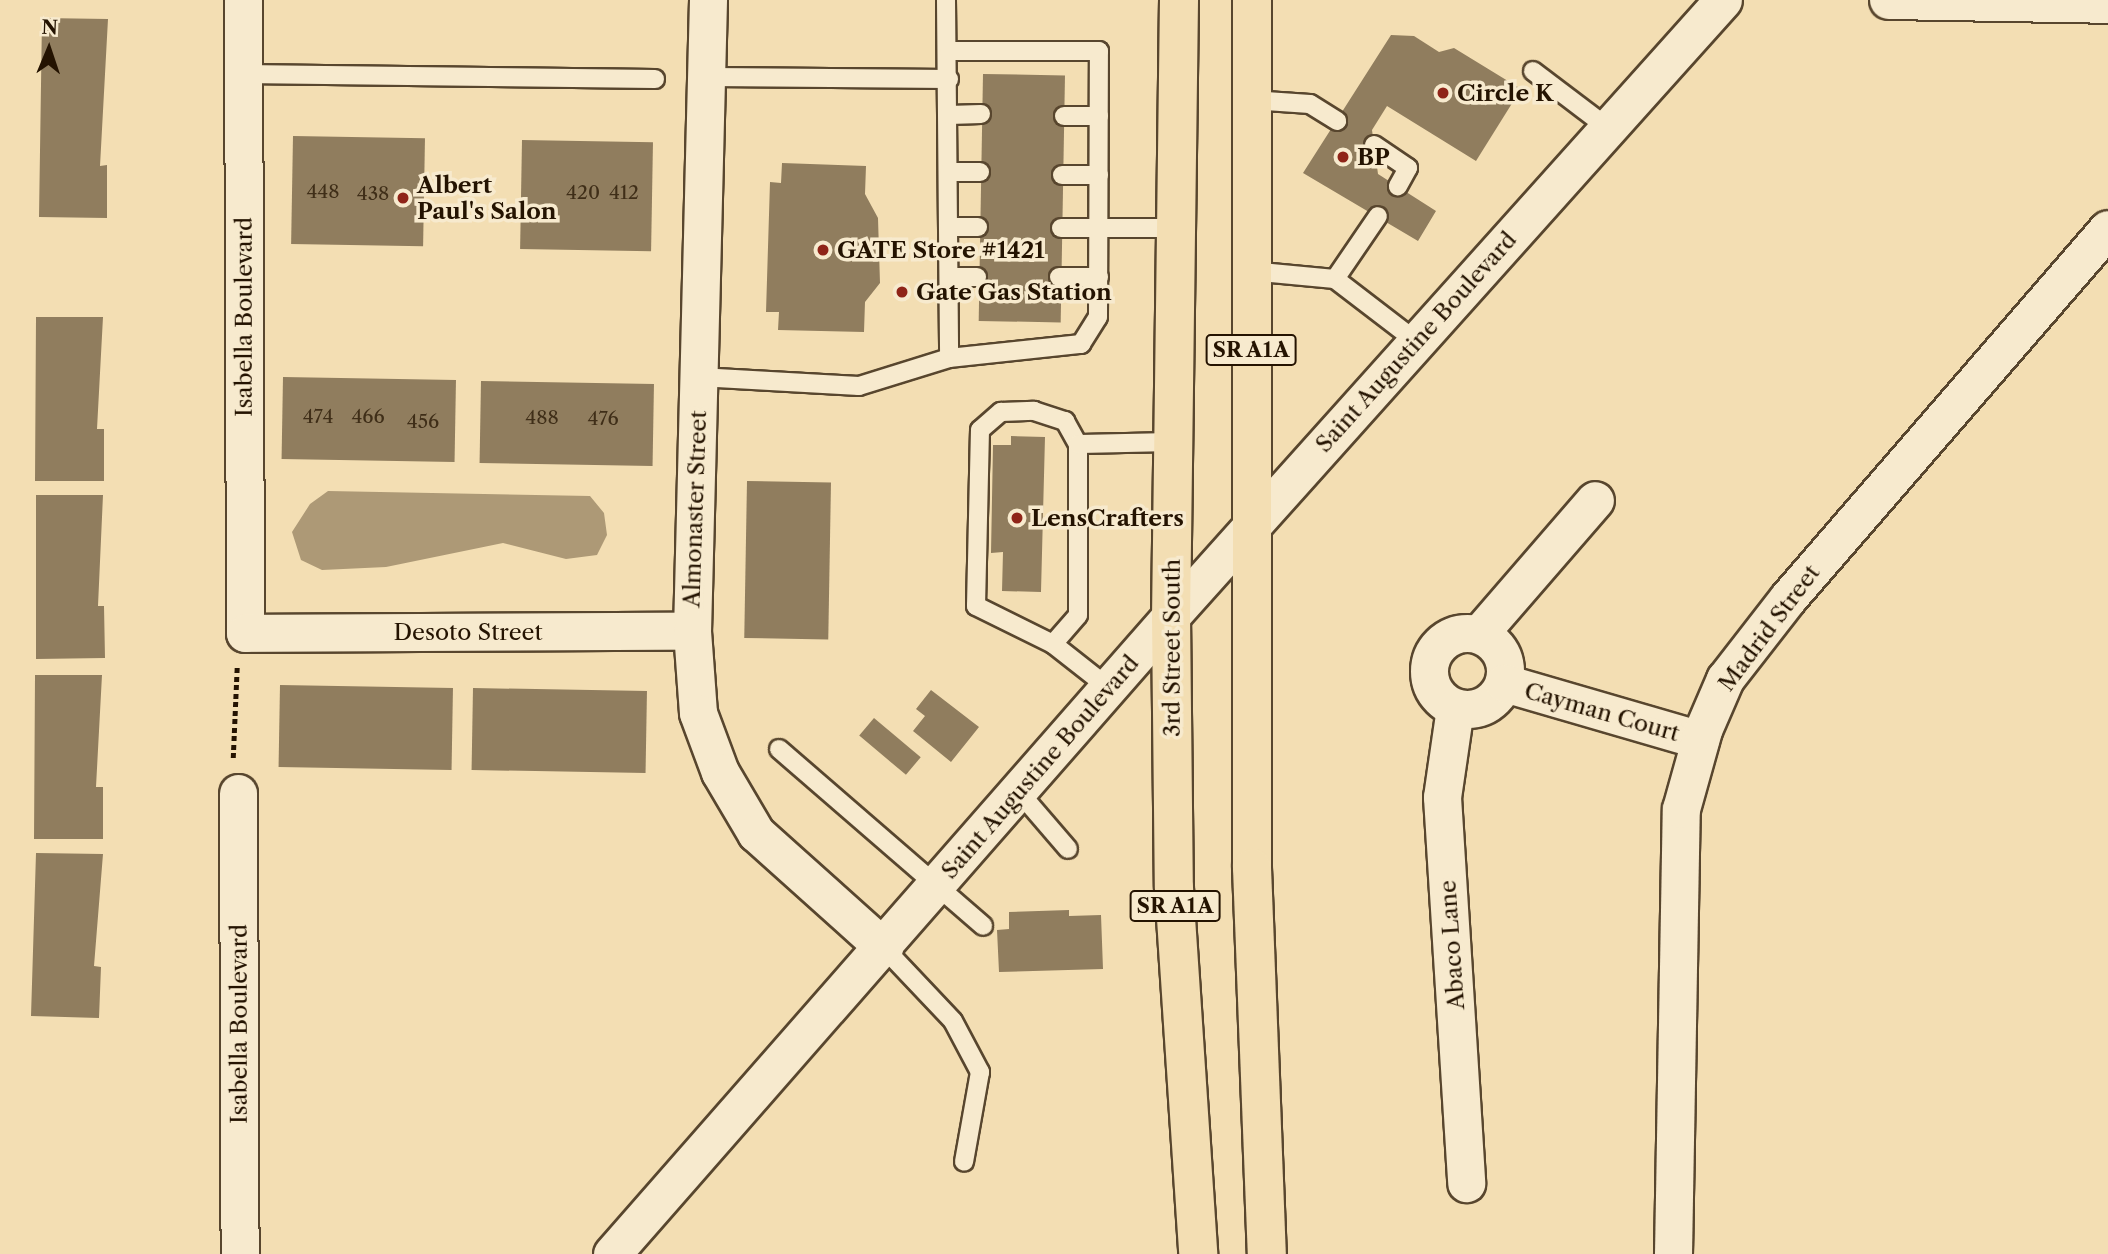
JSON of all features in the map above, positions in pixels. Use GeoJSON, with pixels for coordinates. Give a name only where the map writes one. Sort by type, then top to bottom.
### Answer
{"type":"FeatureCollection","features":[{"type":"Feature","properties":{"kind":"main road","name":"3rd Street South"},"geometry":{"type":"LineString","coordinates":[[1180,0],[1171,616],[1174,888],[1198,1254]]}},
{"type":"Feature","properties":{"kind":"main road","name":"SR A1A"},"geometry":{"type":"LineString","coordinates":[[1252,0],[1252,868],[1267,1254]]}},
{"type":"Feature","properties":{"kind":"street","name":"Isabella Boulevard"},"geometry":{"type":"LineString","coordinates":[[243,0],[245,633]]}},
{"type":"Feature","properties":{"kind":"street","name":"Almonaster Street"},"geometry":{"type":"LineString","coordinates":[[708,0],[692,631],[698,713],[720,772],[756,833],[884,948]]}},
{"type":"Feature","properties":{"kind":"street","name":"Saint Augustine Boulevard"},"geometry":{"type":"LineString","coordinates":[[612,1254],[884,948],[1171,616],[1723,0]]}},
{"type":"Feature","properties":{"kind":"street"},"geometry":{"type":"LineString","coordinates":[[1889,0],[2108,4]]}},
{"type":"Feature","properties":{"kind":"street","name":"Madrid Street"},"geometry":{"type":"LineString","coordinates":[[1673,1254],[1681,809],[1700,740],[1724,679],[1788,598],[2108,229]]}},
{"type":"Feature","properties":{"kind":"street"},"geometry":{"type":"LineString","coordinates":[[1455,708],[1432,690],[1430,660],[1449,637],[1479,634],[1595,500]]}},
{"type":"Feature","properties":{"kind":"street","name":"Desoto Street"},"geometry":{"type":"LineString","coordinates":[[245,633],[692,631]]}},
{"type":"Feature","properties":{"kind":"street","name":"Cayman Court"},"geometry":{"type":"LineString","coordinates":[[1455,708],[1485,706],[1504,683],[1502,654],[1479,634]]}},
{"type":"Feature","properties":{"kind":"street","name":"Cayman Court"},"geometry":{"type":"LineString","coordinates":[[1504,683],[1700,740]]}},
{"type":"Feature","properties":{"kind":"street","name":"Abaco Lane"},"geometry":{"type":"LineString","coordinates":[[1455,708],[1442,797],[1466,1184]]}},
{"type":"Feature","properties":{"kind":"street","name":"Isabella Boulevard"},"geometry":{"type":"LineString","coordinates":[[238,793],[240,1254]]}},
{"type":"Feature","properties":{"kind":"lane"},"geometry":{"type":"LineString","coordinates":[[946,0],[949,79],[949,358]]}},
{"type":"Feature","properties":{"kind":"lane"},"geometry":{"type":"LineString","coordinates":[[699,377],[859,386],[949,358],[1081,344],[1098,317],[1099,51],[948,51]]}},
{"type":"Feature","properties":{"kind":"lane"},"geometry":{"type":"LineString","coordinates":[[1533,71],[1608,128]]}},
{"type":"Feature","properties":{"kind":"lane"},"geometry":{"type":"LineString","coordinates":[[243,74],[655,79]]}},
{"type":"Feature","properties":{"kind":"lane"},"geometry":{"type":"LineString","coordinates":[[706,77],[949,79]]}},
{"type":"Feature","properties":{"kind":"lane"},"geometry":{"type":"LineString","coordinates":[[1251,100],[1310,104],[1337,121]]}},
{"type":"Feature","properties":{"kind":"lane"},"geometry":{"type":"LineString","coordinates":[[949,115],[981,114]]}},
{"type":"Feature","properties":{"kind":"lane"},"geometry":{"type":"LineString","coordinates":[[1064,116],[1099,116]]}},
{"type":"Feature","properties":{"kind":"lane"},"geometry":{"type":"LineString","coordinates":[[1374,145],[1408,168],[1398,186]]}},
{"type":"Feature","properties":{"kind":"lane"},"geometry":{"type":"LineString","coordinates":[[949,172],[980,172]]}},
{"type":"Feature","properties":{"kind":"lane"},"geometry":{"type":"LineString","coordinates":[[1062,175],[1099,176]]}},
{"type":"Feature","properties":{"kind":"lane"},"geometry":{"type":"LineString","coordinates":[[1335,279],[1378,216]]}},
{"type":"Feature","properties":{"kind":"lane"},"geometry":{"type":"LineString","coordinates":[[949,227],[978,227]]}},
{"type":"Feature","properties":{"kind":"lane"},"geometry":{"type":"LineString","coordinates":[[1061,228],[1177,228]]}},
{"type":"Feature","properties":{"kind":"lane"},"geometry":{"type":"LineString","coordinates":[[1250,271],[1335,279],[1417,342]]}},
{"type":"Feature","properties":{"kind":"lane"},"geometry":{"type":"LineString","coordinates":[[949,277],[977,277]]}},
{"type":"Feature","properties":{"kind":"lane"},"geometry":{"type":"LineString","coordinates":[[1059,277],[1099,277]]}},
{"type":"Feature","properties":{"kind":"lane"},"geometry":{"type":"LineString","coordinates":[[1053,643],[1078,615],[1078,444],[1065,421],[1034,411],[1001,412],[980,430],[976,606],[1053,643],[1108,688]]}},
{"type":"Feature","properties":{"kind":"lane"},"geometry":{"type":"LineString","coordinates":[[1078,444],[1173,442]]}},
{"type":"Feature","properties":{"kind":"lane"},"geometry":{"type":"LineString","coordinates":[[779,749],[983,926]]}},
{"type":"Feature","properties":{"kind":"lane"},"geometry":{"type":"LineString","coordinates":[[1019,792],[1068,849]]}},
{"type":"Feature","properties":{"kind":"lane"},"geometry":{"type":"LineString","coordinates":[[884,948],[953,1021],[980,1072],[964,1162]]}},
{"type":"Feature","properties":{"kind":"path"},"geometry":{"type":"LineString","coordinates":[[238,793],[232,769],[235,674],[245,633]]}},
{"type":"Feature","properties":{"kind":"shaded area"},"geometry":{"type":"Polygon","coordinates":[[[328,491],[590,496],[604,513],[607,535],[597,555],[566,559],[503,543],[386,567],[322,570],[301,560],[292,532],[310,504],[328,491]]]}},
{"type":"Feature","properties":{"kind":"building"},"geometry":{"type":"Polygon","coordinates":[[[42,18],[108,19],[100,166],[107,165],[107,218],[39,217],[42,18]]]}},
{"type":"Feature","properties":{"kind":"building"},"geometry":{"type":"Polygon","coordinates":[[[1391,35],[1414,36],[1439,52],[1454,48],[1521,89],[1476,161],[1387,106],[1372,130],[1378,174],[1436,211],[1418,241],[1303,173],[1391,35]]]}},
{"type":"Feature","properties":{"kind":"building"},"geometry":{"type":"Polygon","coordinates":[[[983,74],[1065,75],[1061,322],[979,321],[983,74]]]}},
{"type":"Feature","properties":{"kind":"building"},"geometry":{"type":"Polygon","coordinates":[[[293,136],[425,138],[423,246],[291,244],[293,136]]]}},
{"type":"Feature","properties":{"kind":"building"},"geometry":{"type":"Polygon","coordinates":[[[522,140],[653,142],[651,251],[520,249],[522,140]]]}},
{"type":"Feature","properties":{"kind":"building","name":"GATE Store #1421"},"geometry":{"type":"Polygon","coordinates":[[[782,163],[866,166],[865,194],[878,218],[880,283],[865,302],[864,332],[778,330],[779,312],[766,312],[770,182],[781,183],[782,163]]]}},
{"type":"Feature","properties":{"kind":"building"},"geometry":{"type":"Polygon","coordinates":[[[36,317],[103,317],[97,429],[104,429],[104,481],[35,481],[36,317]]]}},
{"type":"Feature","properties":{"kind":"building"},"geometry":{"type":"Polygon","coordinates":[[[283,377],[456,380],[455,462],[282,459],[283,377]]]}},
{"type":"Feature","properties":{"kind":"building"},"geometry":{"type":"Polygon","coordinates":[[[481,381],[654,384],[653,466],[480,463],[481,381]]]}},
{"type":"Feature","properties":{"kind":"building"},"geometry":{"type":"Polygon","coordinates":[[[1011,436],[1045,437],[1041,592],[1002,591],[1003,552],[991,553],[993,445],[1011,445],[1011,436]]]}},
{"type":"Feature","properties":{"kind":"building"},"geometry":{"type":"Polygon","coordinates":[[[747,481],[831,482],[828,639],[744,638],[747,481]]]}},
{"type":"Feature","properties":{"kind":"building"},"geometry":{"type":"Polygon","coordinates":[[[36,495],[103,495],[98,606],[104,606],[105,658],[36,659],[36,495]]]}},
{"type":"Feature","properties":{"kind":"building"},"geometry":{"type":"Polygon","coordinates":[[[35,675],[102,675],[96,787],[103,787],[103,839],[34,839],[35,675]]]}},
{"type":"Feature","properties":{"kind":"building"},"geometry":{"type":"Polygon","coordinates":[[[280,685],[453,688],[452,770],[279,767],[280,685]]]}},
{"type":"Feature","properties":{"kind":"building"},"geometry":{"type":"Polygon","coordinates":[[[473,688],[647,691],[646,773],[472,770],[473,688]]]}},
{"type":"Feature","properties":{"kind":"building"},"geometry":{"type":"Polygon","coordinates":[[[931,690],[979,727],[951,762],[913,731],[925,716],[916,709],[931,690]]]}},
{"type":"Feature","properties":{"kind":"building"},"geometry":{"type":"Polygon","coordinates":[[[874,718],[921,757],[906,775],[859,736],[874,718]]]}},
{"type":"Feature","properties":{"kind":"building"},"geometry":{"type":"Polygon","coordinates":[[[36,853],[103,854],[94,966],[101,967],[99,1018],[31,1016],[36,853]]]}},
{"type":"Feature","properties":{"kind":"building"},"geometry":{"type":"Polygon","coordinates":[[[1069,910],[1069,916],[1101,915],[1103,969],[999,972],[997,930],[1009,929],[1009,912],[1069,910]]]}},
{"type":"Feature","properties":{"kind":"place","name":"Circle K"},"geometry":{"type":"Point","coordinates":[1443,93]}},
{"type":"Feature","properties":{"kind":"place","name":"BP"},"geometry":{"type":"Point","coordinates":[1343,157]}},
{"type":"Feature","properties":{"kind":"place","name":"Albert Paul's Salon"},"geometry":{"type":"Point","coordinates":[403,198]}},
{"type":"Feature","properties":{"kind":"place","name":"GATE Store #1421"},"geometry":{"type":"Point","coordinates":[823,250]}},
{"type":"Feature","properties":{"kind":"place","name":"Gate Gas Station"},"geometry":{"type":"Point","coordinates":[902,292]}},
{"type":"Feature","properties":{"kind":"place","name":"LensCrafters"},"geometry":{"type":"Point","coordinates":[1017,518]}}]}
